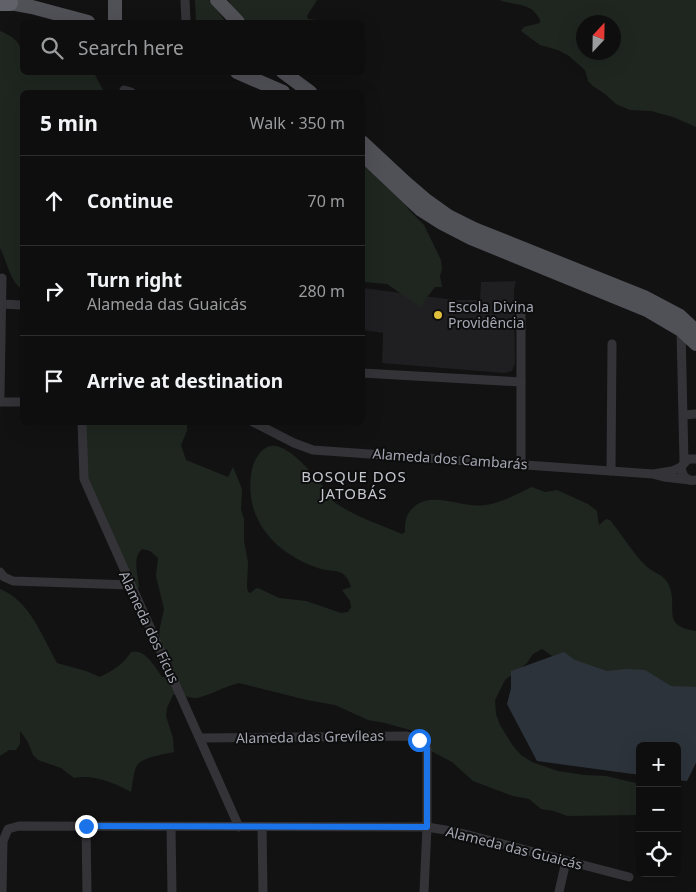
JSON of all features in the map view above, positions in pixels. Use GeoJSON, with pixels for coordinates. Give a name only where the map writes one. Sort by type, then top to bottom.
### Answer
{"type":"FeatureCollection","features":[{"type":"Feature","properties":{"kind":"main road"},"geometry":{"type":"LineString","coordinates":[[115,0],[115,20]]}},
{"type":"Feature","properties":{"kind":"main road"},"geometry":{"type":"LineString","coordinates":[[5,3],[32,7],[81,20]]}},
{"type":"Feature","properties":{"kind":"main road"},"geometry":{"type":"LineString","coordinates":[[219,3],[228,20]]}},
{"type":"Feature","properties":{"kind":"main road"},"geometry":{"type":"LineString","coordinates":[[219,3],[236,20]]}},
{"type":"Feature","properties":{"kind":"main road"},"geometry":{"type":"LineString","coordinates":[[244,75],[278,90]]}},
{"type":"Feature","properties":{"kind":"main road"},"geometry":{"type":"LineString","coordinates":[[287,75],[307,90]]}},
{"type":"Feature","properties":{"kind":"main road"},"geometry":{"type":"LineString","coordinates":[[293,75],[308,90]]}},
{"type":"Feature","properties":{"kind":"main road"},"geometry":{"type":"LineString","coordinates":[[365,145],[406,183],[448,216],[474,229],[644,296],[680,316],[696,330]]}},
{"type":"Feature","properties":{"kind":"main road"},"geometry":{"type":"LineString","coordinates":[[365,159],[420,209],[442,224],[471,238],[647,310],[681,330],[696,344]]}},
{"type":"Feature","properties":{"kind":"street"},"geometry":{"type":"LineString","coordinates":[[185,0],[186,20]]}},
{"type":"Feature","properties":{"kind":"street"},"geometry":{"type":"LineString","coordinates":[[0,396],[2,278]]}},
{"type":"Feature","properties":{"kind":"street"},"geometry":{"type":"LineString","coordinates":[[1,304],[20,305]]}},
{"type":"Feature","properties":{"kind":"street"},"geometry":{"type":"LineString","coordinates":[[521,312],[521,464]]}},
{"type":"Feature","properties":{"kind":"street"},"geometry":{"type":"LineString","coordinates":[[681,330],[684,415],[682,473],[685,478],[694,482]]}},
{"type":"Feature","properties":{"kind":"street"},"geometry":{"type":"LineString","coordinates":[[611,471],[612,344]]}},
{"type":"Feature","properties":{"kind":"street"},"geometry":{"type":"LineString","coordinates":[[365,373],[521,382]]}},
{"type":"Feature","properties":{"kind":"street"},"geometry":{"type":"LineString","coordinates":[[0,402],[20,402]]}},
{"type":"Feature","properties":{"kind":"street"},"geometry":{"type":"LineString","coordinates":[[684,415],[696,414]]}},
{"type":"Feature","properties":{"kind":"street","name":"Alameda dos Fícus"},"geometry":{"type":"LineString","coordinates":[[82,425],[84,479],[239,827]]}},
{"type":"Feature","properties":{"kind":"street","name":"Alameda dos Cambarás"},"geometry":{"type":"LineString","coordinates":[[259,425],[294,443],[313,450],[653,474],[694,482]]}},
{"type":"Feature","properties":{"kind":"street","name":"Alameda dos Cambarás"},"geometry":{"type":"LineString","coordinates":[[653,474],[672,471],[688,459],[696,459]]}},
{"type":"Feature","properties":{"kind":"street"},"geometry":{"type":"LineString","coordinates":[[0,572],[4,577],[13,581],[130,585]]}},
{"type":"Feature","properties":{"kind":"street","name":"Alameda das Grevíleas"},"geometry":{"type":"LineString","coordinates":[[200,738],[407,736],[419,740],[427,748],[427,827]]}},
{"type":"Feature","properties":{"kind":"street","name":"Alameda das Guaicás"},"geometry":{"type":"LineString","coordinates":[[2,892],[3,841],[8,829],[19,826],[427,827],[457,832],[629,877]]}},
{"type":"Feature","properties":{"kind":"street"},"geometry":{"type":"LineString","coordinates":[[86,826],[88,892]]}},
{"type":"Feature","properties":{"kind":"street"},"geometry":{"type":"LineString","coordinates":[[171,827],[172,892]]}},
{"type":"Feature","properties":{"kind":"street"},"geometry":{"type":"LineString","coordinates":[[262,827],[263,892]]}},
{"type":"Feature","properties":{"kind":"street"},"geometry":{"type":"LineString","coordinates":[[424,892],[427,827]]}},
{"type":"Feature","properties":{"kind":"street"},"geometry":{"type":"LineString","coordinates":[[559,892],[566,861]]}},
{"type":"Feature","properties":{"kind":"shaded area"},"geometry":{"type":"Polygon","coordinates":[[[195,0],[209,0],[224,20],[196,20],[195,0]]]}},
{"type":"Feature","properties":{"kind":"shaded area"},"geometry":{"type":"Polygon","coordinates":[[[228,0],[317,0],[307,16],[308,19],[317,20],[242,20],[228,0]]]}},
{"type":"Feature","properties":{"kind":"shaded area"},"geometry":{"type":"Polygon","coordinates":[[[499,0],[696,0],[696,127],[673,117],[651,111],[630,110],[616,104],[588,81],[585,70],[569,56],[558,50],[540,45],[521,31],[524,27],[540,23],[537,14],[533,10],[499,0]]]}},
{"type":"Feature","properties":{"kind":"shaded area"},"geometry":{"type":"Polygon","coordinates":[[[0,31],[18,42],[20,47],[20,75],[95,75],[103,90],[20,90],[20,288],[14,281],[0,248],[0,31]]]}},
{"type":"Feature","properties":{"kind":"shaded area"},"geometry":{"type":"Polygon","coordinates":[[[365,165],[397,193],[410,211],[424,225],[441,260],[442,269],[440,276],[442,287],[435,287],[424,301],[422,308],[387,284],[365,282],[365,165]]]}},
{"type":"Feature","properties":{"kind":"shaded area","name":"Escola Divina Providência"},"geometry":{"type":"Polygon","coordinates":[[[516,281],[514,290],[515,363],[512,371],[504,373],[382,363],[383,333],[365,330],[365,288],[454,300],[480,300],[481,282],[516,281]]]}},
{"type":"Feature","properties":{"kind":"shaded area"},"geometry":{"type":"Polygon","coordinates":[[[86,425],[187,425],[187,431],[181,445],[186,460],[228,477],[233,467],[242,489],[241,510],[244,519],[244,541],[248,562],[248,592],[251,593],[258,588],[279,598],[306,601],[341,613],[348,612],[351,607],[350,601],[342,590],[351,587],[345,576],[342,573],[318,568],[289,554],[267,534],[259,521],[253,507],[250,492],[251,475],[255,461],[264,449],[271,446],[287,450],[309,471],[337,504],[360,517],[402,534],[405,532],[406,520],[411,510],[427,500],[485,505],[503,500],[532,487],[545,492],[557,490],[588,504],[597,511],[599,525],[606,519],[610,520],[641,561],[665,579],[672,596],[673,618],[677,624],[684,628],[696,631],[696,693],[580,675],[542,649],[533,654],[527,663],[505,680],[495,700],[496,714],[500,725],[521,755],[532,762],[558,771],[606,776],[636,783],[636,815],[567,816],[541,809],[529,799],[513,796],[473,781],[452,762],[429,750],[410,730],[368,720],[335,705],[239,683],[197,698],[173,695],[167,708],[166,716],[173,738],[174,752],[150,758],[138,764],[134,773],[131,792],[118,785],[96,778],[74,778],[61,768],[38,760],[33,755],[28,742],[20,731],[20,744],[16,750],[9,750],[0,756],[0,589],[19,602],[34,620],[57,663],[100,677],[121,664],[131,652],[136,652],[149,659],[162,677],[167,675],[159,632],[164,609],[156,576],[158,558],[150,551],[142,549],[139,553],[136,561],[139,588],[137,587],[110,542],[86,482],[83,430],[86,425]]]}},
{"type":"Feature","properties":{"kind":"shaded area"},"geometry":{"type":"Polygon","coordinates":[[[564,652],[575,660],[607,671],[645,670],[671,686],[696,687],[696,763],[687,781],[681,780],[681,742],[636,742],[636,774],[537,761],[507,704],[511,688],[511,671],[564,652]]]}},
{"type":"Feature","properties":{"kind":"place","name":"Escola Divina Providência"},"geometry":{"type":"Point","coordinates":[438,315]}},
{"type":"Feature","properties":{"kind":"district","name":"BOSQUE DOS JATOBÁS"},"geometry":{"type":"Point","coordinates":[354,486]}},
{"type":"Feature","properties":{"kind":"route"},"geometry":{"type":"LineString","coordinates":[[86,826],[427,827],[427,748],[419,740]]}}]}
